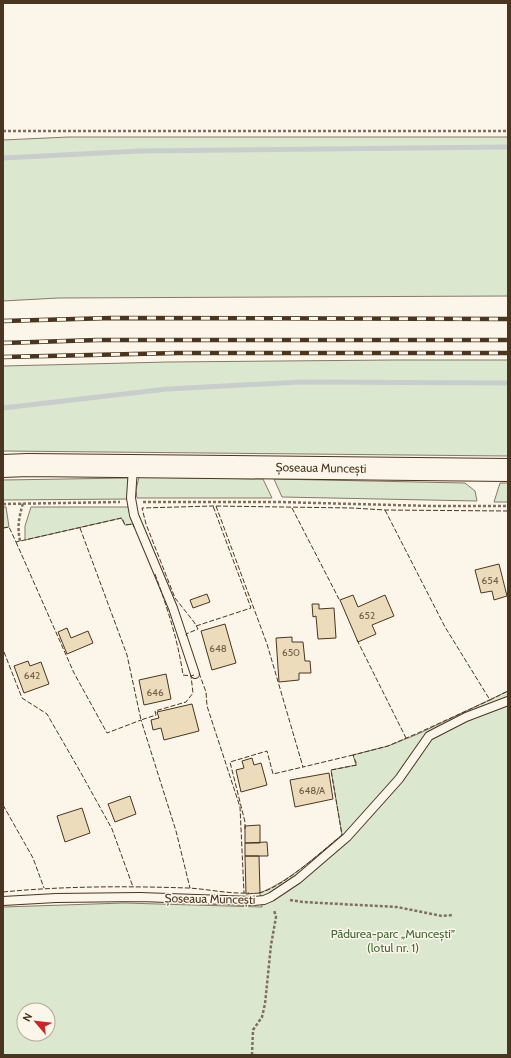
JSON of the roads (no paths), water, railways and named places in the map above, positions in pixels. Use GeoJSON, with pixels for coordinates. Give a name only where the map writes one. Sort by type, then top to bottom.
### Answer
{"type":"FeatureCollection","features":[{"type":"Feature","properties":{"kind":"main road","name":"Șoseaua Muncești"},"geometry":{"type":"LineString","coordinates":[[3,466],[508,470]]}},
{"type":"Feature","properties":{"kind":"lane"},"geometry":{"type":"LineString","coordinates":[[133,466],[132,502],[134,515],[173,608],[195,674]]}},
{"type":"Feature","properties":{"kind":"lane","name":"Șoseaua Muncești"},"geometry":{"type":"LineString","coordinates":[[3,901],[56,898],[140,897],[253,901],[264,900],[298,879],[347,837],[399,779],[429,736],[466,717],[508,701]]}},
{"type":"Feature","properties":{"kind":"waterway"},"geometry":{"type":"LineString","coordinates":[[3,158],[140,151],[508,147]]}},
{"type":"Feature","properties":{"kind":"waterway"},"geometry":{"type":"LineString","coordinates":[[3,408],[167,389],[300,382],[508,383]]}},
{"type":"Feature","properties":{"kind":"railway"},"geometry":{"type":"LineString","coordinates":[[3,321],[112,318],[508,319]]}},
{"type":"Feature","properties":{"kind":"railway"},"geometry":{"type":"LineString","coordinates":[[3,343],[98,340],[508,340]]}},
{"type":"Feature","properties":{"kind":"railway"},"geometry":{"type":"LineString","coordinates":[[3,357],[178,353],[508,353]]}},
{"type":"Feature","properties":{"kind":"park label","name":"Pădurea-parc „Muncești” (lotul nr. 1)"},"geometry":{"type":"Point","coordinates":[393,941]}}]}
